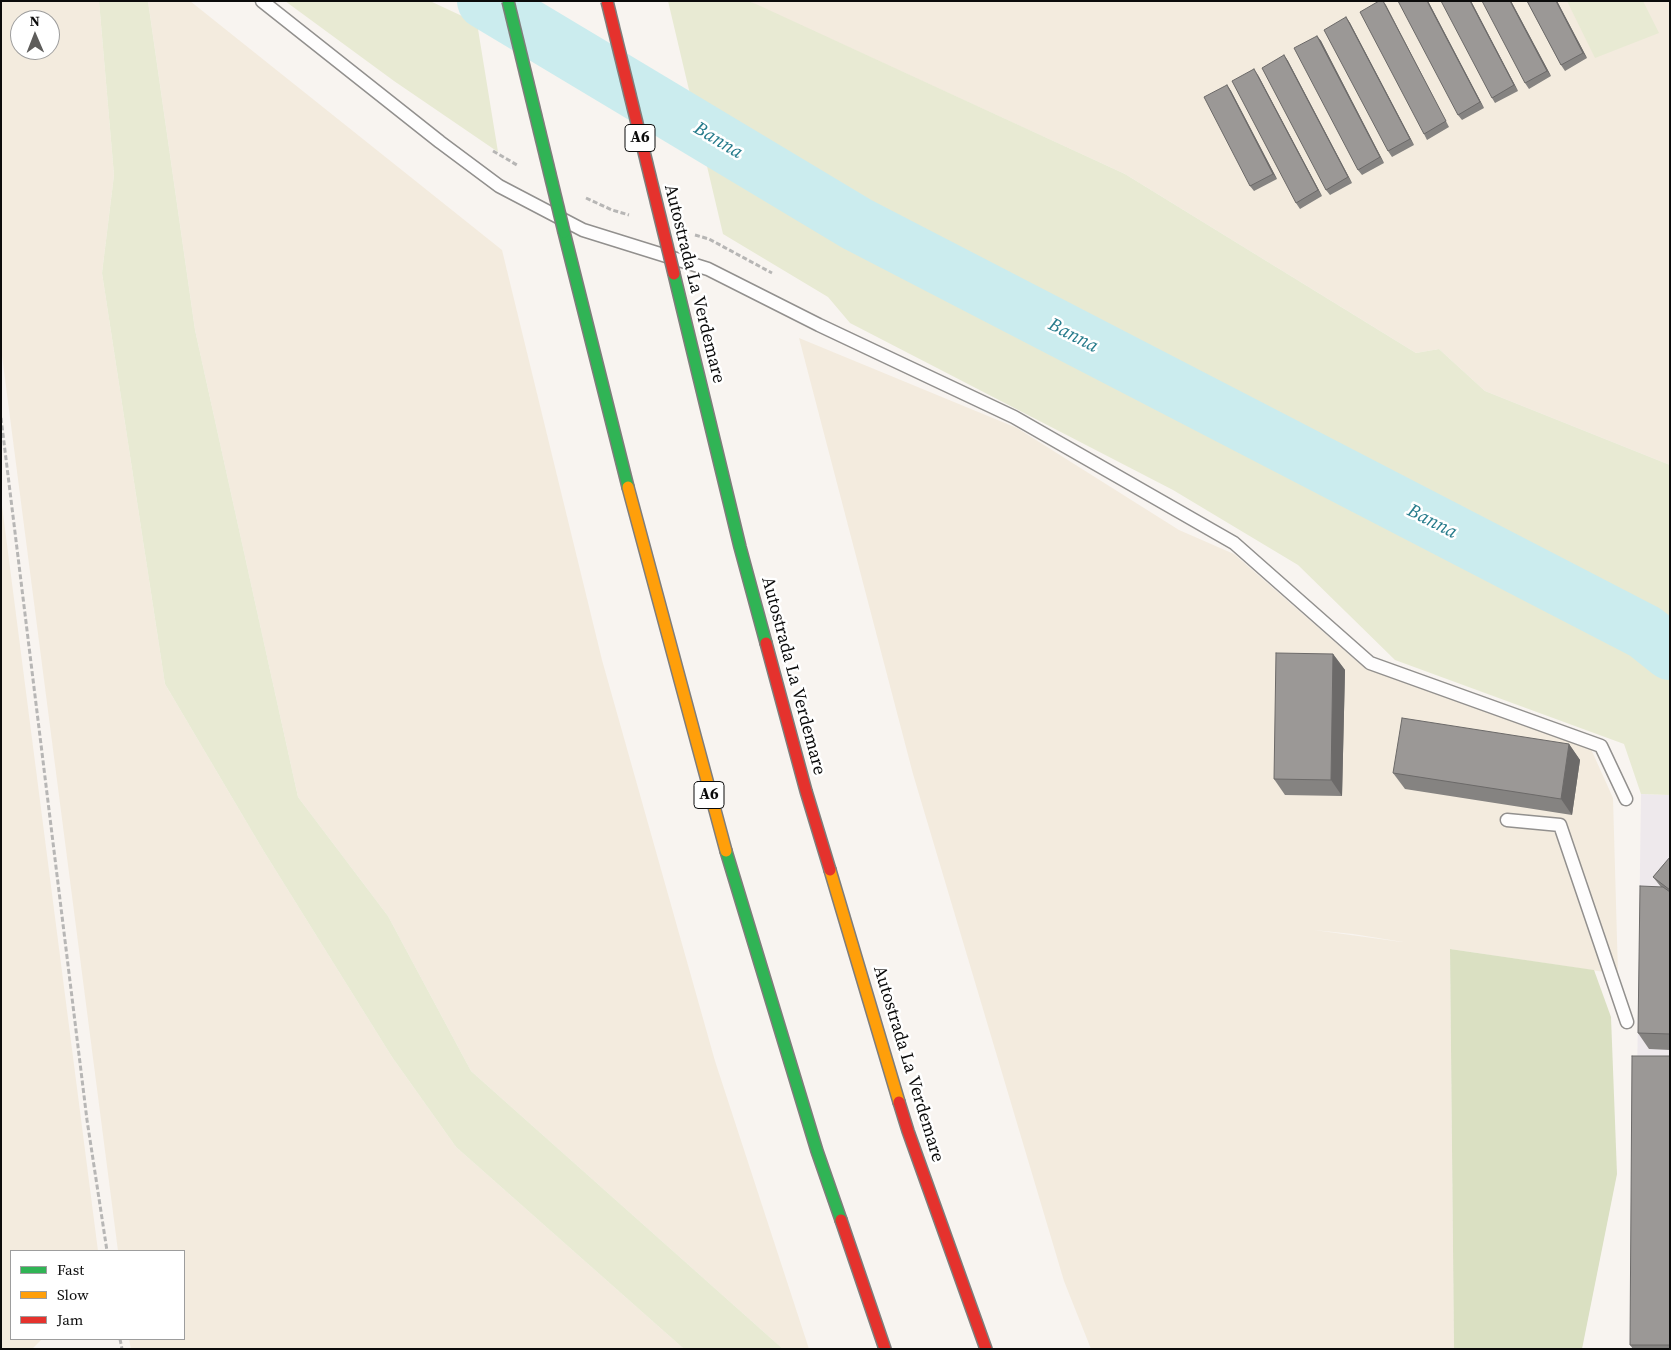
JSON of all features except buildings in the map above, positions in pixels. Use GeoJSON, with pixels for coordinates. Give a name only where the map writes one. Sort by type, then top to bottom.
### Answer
{"type":"FeatureCollection","features":[{"type":"Feature","properties":{"kind":"highway","name":"A6"},"geometry":{"type":"LineString","coordinates":[[508,1],[643,545],[717,822],[817,1151],[885,1349]]}},
{"type":"Feature","properties":{"kind":"highway","name":"Autostrada La Verdemare"},"geometry":{"type":"LineString","coordinates":[[607,1],[740,547],[806,791],[908,1131],[986,1349]]}},
{"type":"Feature","properties":{"kind":"lane"},"geometry":{"type":"LineString","coordinates":[[262,1],[440,142],[499,186],[583,230],[708,269],[819,326],[1014,417],[1234,543],[1370,663],[1601,746],[1626,799]]}},
{"type":"Feature","properties":{"kind":"lane"},"geometry":{"type":"LineString","coordinates":[[1507,820],[1560,825],[1627,1022]]}},
{"type":"Feature","properties":{"kind":"path"},"geometry":{"type":"LineString","coordinates":[[1,418],[87,1120],[107,1250]]}},
{"type":"Feature","properties":{"kind":"shaded area"},"geometry":{"type":"Polygon","coordinates":[[[1,1],[99,1],[114,175],[102,273],[165,684],[263,850],[392,1057],[456,1147],[684,1349],[131,1349],[129,1340],[185,1340],[185,1250],[118,1250],[1,348],[1,1]]]}},
{"type":"Feature","properties":{"kind":"shaded area"},"geometry":{"type":"Polygon","coordinates":[[[148,1],[190,1],[502,250],[602,660],[715,1061],[809,1349],[783,1349],[471,1071],[388,916],[298,797],[195,330],[148,1]]]}},
{"type":"Feature","properties":{"kind":"shaded area"},"geometry":{"type":"Polygon","coordinates":[[[748,1],[1670,1],[1670,465],[1485,391],[1439,349],[1416,353],[1125,174],[748,1]]]}},
{"type":"Feature","properties":{"kind":"shaded area"},"geometry":{"type":"Polygon","coordinates":[[[799,338],[1017,428],[1179,530],[1234,554],[1360,664],[1591,749],[1613,798],[1618,974],[1450,949],[1454,1349],[1091,1349],[1064,1281],[913,774],[799,338]],[[1314,930],[1403,942],[1353,934],[1314,930]]]}},
{"type":"Feature","properties":{"kind":"shaded area"},"geometry":{"type":"Polygon","coordinates":[[[1,498],[98,1250],[10,1250],[10,1340],[41,1340],[32,1349],[1,1349],[1,498]]]}},
{"type":"Feature","properties":{"kind":"shaded area"},"geometry":{"type":"Polygon","coordinates":[[[1641,794],[1670,795],[1670,1349],[1637,1349],[1637,1082],[1641,794]]]}},
{"type":"Feature","properties":{"kind":"green space"},"geometry":{"type":"Polygon","coordinates":[[[99,1],[148,1],[195,330],[298,797],[388,916],[471,1071],[783,1349],[684,1349],[456,1147],[392,1057],[263,850],[165,684],[102,273],[114,175],[99,1]]]}},
{"type":"Feature","properties":{"kind":"green space"},"geometry":{"type":"Polygon","coordinates":[[[285,1],[430,1],[477,23],[498,152],[394,81],[285,1]]]}},
{"type":"Feature","properties":{"kind":"green space"},"geometry":{"type":"Polygon","coordinates":[[[668,1],[748,1],[756,4],[1125,174],[1416,353],[1439,349],[1485,391],[1670,465],[1670,795],[1641,794],[1624,744],[1395,660],[1298,565],[1173,490],[850,323],[828,297],[723,234],[668,1]]]}},
{"type":"Feature","properties":{"kind":"green space"},"geometry":{"type":"Polygon","coordinates":[[[1567,1],[1643,1],[1659,33],[1595,58],[1567,1]]]}},
{"type":"Feature","properties":{"kind":"green space"},"geometry":{"type":"Polygon","coordinates":[[[1450,949],[1594,970],[1611,1017],[1617,1174],[1582,1349],[1454,1349],[1450,949]]]}},
{"type":"Feature","properties":{"kind":"waterway","name":"Banna"},"geometry":{"type":"LineString","coordinates":[[485,1],[857,224],[1645,632],[1670,652]]}},
{"type":"Feature","properties":{"kind":"traffic: fast"},"geometry":{"type":"LineString","coordinates":[[508,1],[564,232]]}},
{"type":"Feature","properties":{"kind":"traffic: fast"},"geometry":{"type":"LineString","coordinates":[[564,232],[628,487]]}},
{"type":"Feature","properties":{"kind":"traffic: fast"},"geometry":{"type":"LineString","coordinates":[[674,274],[740,547],[766,643]]}},
{"type":"Feature","properties":{"kind":"traffic: fast"},"geometry":{"type":"LineString","coordinates":[[726,851],[817,1151],[841,1220]]}},
{"type":"Feature","properties":{"kind":"traffic: slow"},"geometry":{"type":"LineString","coordinates":[[628,487],[726,851]]}},
{"type":"Feature","properties":{"kind":"traffic: slow"},"geometry":{"type":"LineString","coordinates":[[830,870],[899,1102]]}},
{"type":"Feature","properties":{"kind":"traffic: jam"},"geometry":{"type":"LineString","coordinates":[[607,1],[674,274]]}},
{"type":"Feature","properties":{"kind":"traffic: jam"},"geometry":{"type":"LineString","coordinates":[[766,643],[806,791],[830,870]]}},
{"type":"Feature","properties":{"kind":"traffic: jam"},"geometry":{"type":"LineString","coordinates":[[899,1102],[986,1349]]}},
{"type":"Feature","properties":{"kind":"traffic: jam"},"geometry":{"type":"LineString","coordinates":[[841,1220],[885,1349]]}}]}
